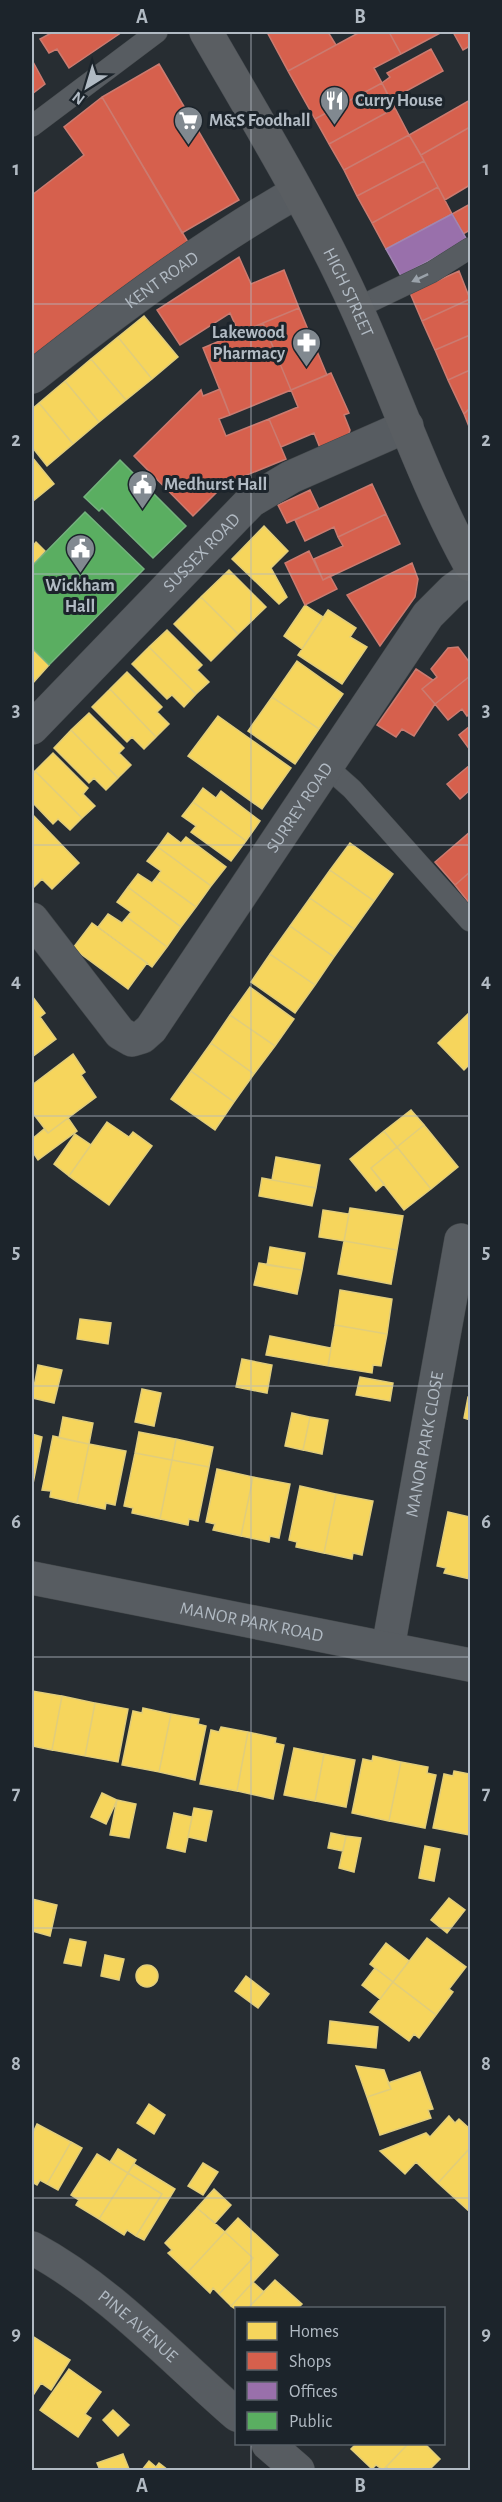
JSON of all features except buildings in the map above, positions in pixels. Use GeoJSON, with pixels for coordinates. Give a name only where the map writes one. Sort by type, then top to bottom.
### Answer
{"type":"FeatureCollection","features":[{"type":"Feature","properties":{"kind":"highway","name":"HIGH STREET"},"geometry":{"type":"LineString","coordinates":[[206,32],[297,192],[357,308],[435,497],[471,565]]}},
{"type":"Feature","properties":{"kind":"street","name":"KENT ROAD"},"geometry":{"type":"LineString","coordinates":[[32,377],[123,305],[210,244],[297,192]]}},
{"type":"Feature","properties":{"kind":"street","name":"SUSSEX ROAD"},"geometry":{"type":"LineString","coordinates":[[32,728],[251,501],[291,477],[407,426]]}},
{"type":"Feature","properties":{"kind":"street","name":"SURREY ROAD"},"geometry":{"type":"LineString","coordinates":[[32,919],[120,1034],[132,1040],[142,1037],[151,1029],[428,615],[453,590],[471,578]]}},
{"type":"Feature","properties":{"kind":"street","name":"MANOR PARK CLOSE"},"geometry":{"type":"LineString","coordinates":[[388,1648],[461,1240]]}},
{"type":"Feature","properties":{"kind":"street","name":"MANOR PARK ROAD"},"geometry":{"type":"LineString","coordinates":[[32,1578],[471,1665]]}},
{"type":"Feature","properties":{"kind":"street","name":"PINE AVENUE"},"geometry":{"type":"LineString","coordinates":[[32,2248],[105,2296],[235,2413]]}},
{"type":"Feature","properties":{"kind":"street"},"geometry":{"type":"LineString","coordinates":[[269,2445],[298,2470]]}},
{"type":"Feature","properties":{"kind":"lane"},"geometry":{"type":"LineString","coordinates":[[32,126],[157,32]]}},
{"type":"Feature","properties":{"kind":"lane"},"geometry":{"type":"LineString","coordinates":[[357,308],[432,272],[471,249]]}},
{"type":"Feature","properties":{"kind":"lane"},"geometry":{"type":"LineString","coordinates":[[326,766],[352,789],[471,921]]}},
{"type":"Feature","properties":{"kind":"place","name":"Curry House"},"geometry":{"type":"Point","coordinates":[334,126]}},
{"type":"Feature","properties":{"kind":"place","name":"M&S Foodhall"},"geometry":{"type":"Point","coordinates":[188,146]}},
{"type":"Feature","properties":{"kind":"place","name":"Lakewood Pharmacy"},"geometry":{"type":"Point","coordinates":[306,368]}},
{"type":"Feature","properties":{"kind":"place","name":"Medhurst Hall"},"geometry":{"type":"Point","coordinates":[143,510]}},
{"type":"Feature","properties":{"kind":"place","name":"Wickham Hall"},"geometry":{"type":"Point","coordinates":[80,574]}}]}
